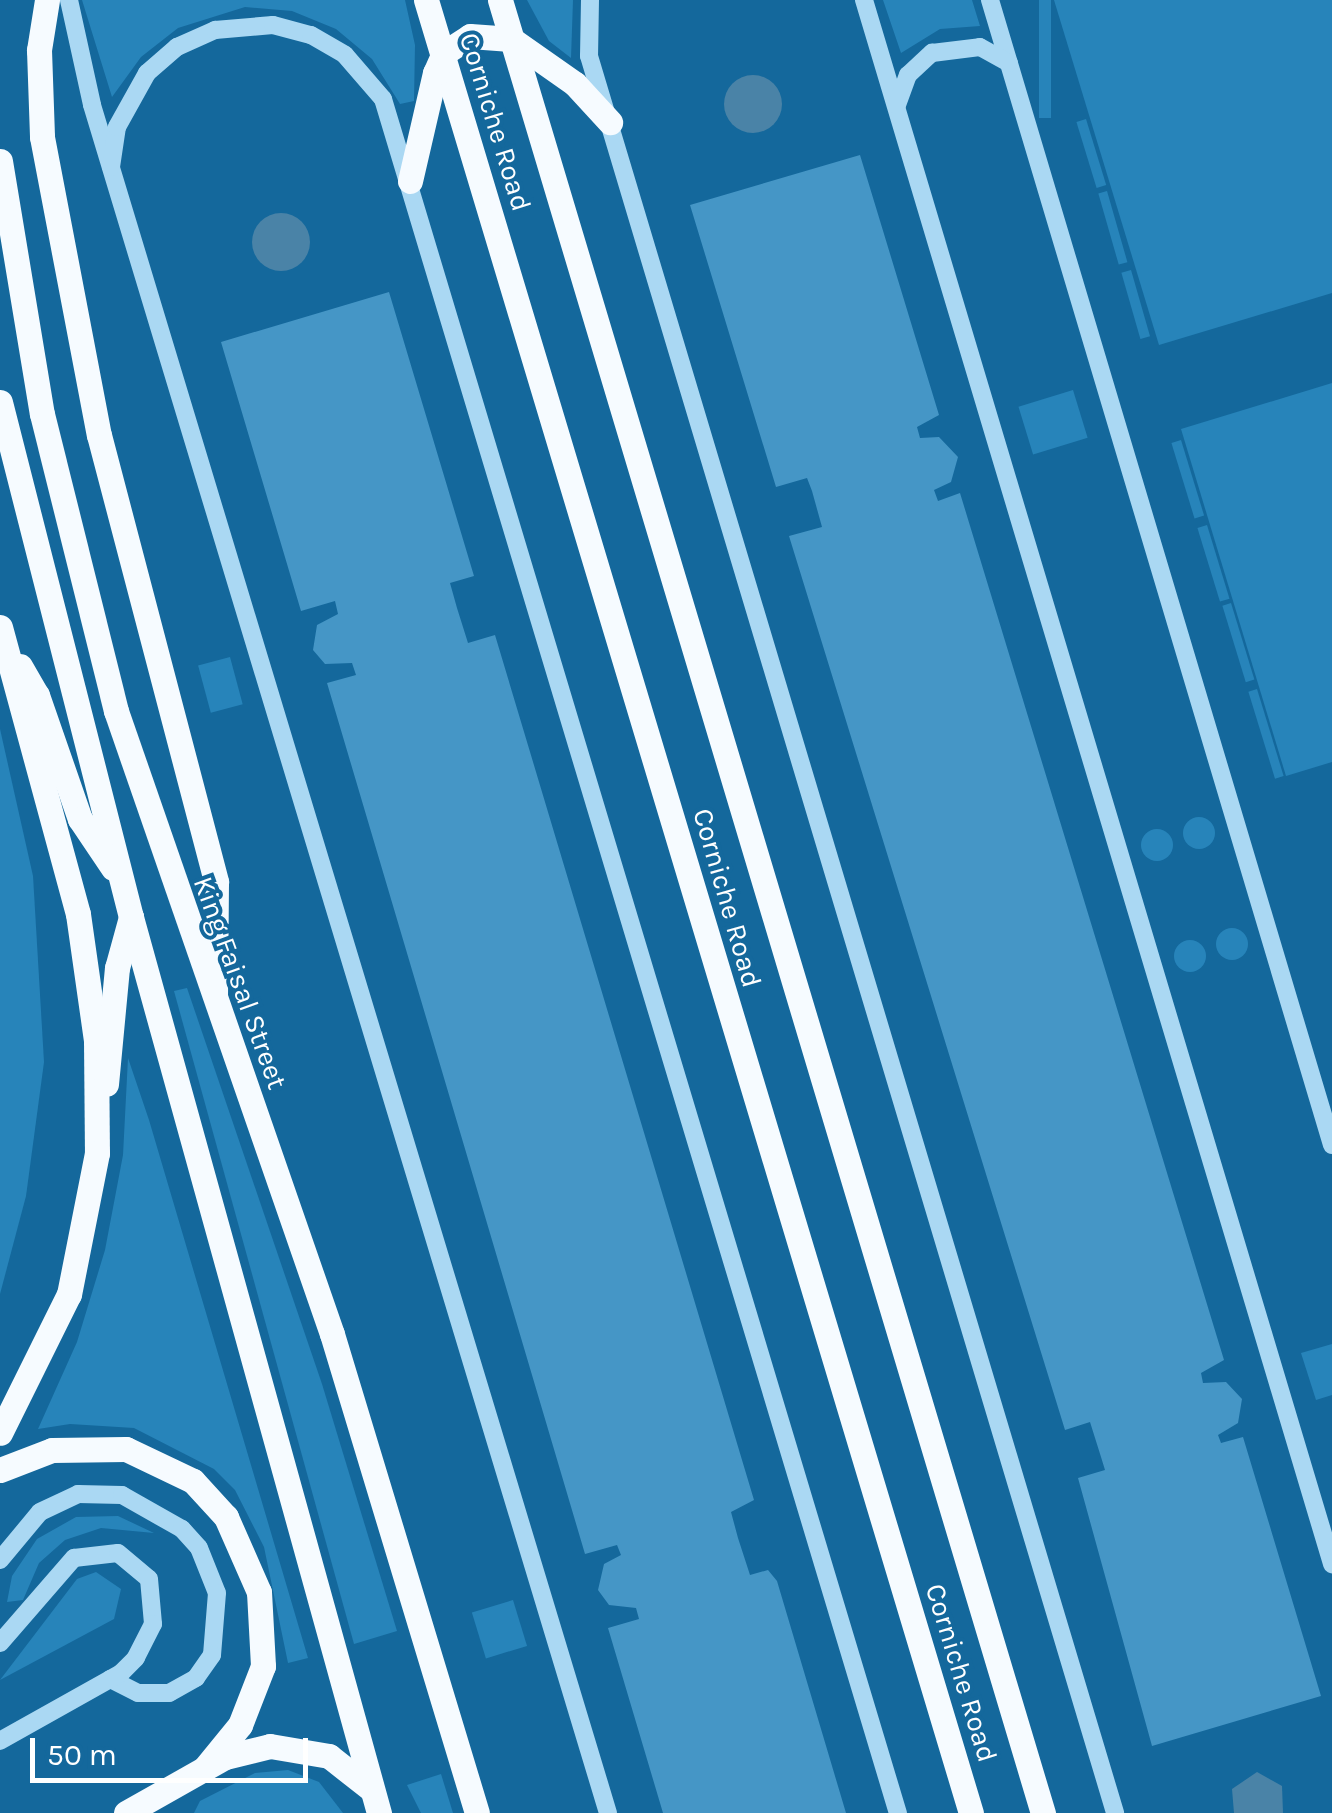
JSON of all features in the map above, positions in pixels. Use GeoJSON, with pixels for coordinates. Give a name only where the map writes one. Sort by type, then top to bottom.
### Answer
{"type":"FeatureCollection","features":[{"type":"Feature","properties":{"kind":"main road"},"geometry":{"type":"LineString","coordinates":[[47,0],[39,50],[42,137],[99,435],[216,882],[214,1000]]}},
{"type":"Feature","properties":{"kind":"main road","name":"Corniche Road"},"geometry":{"type":"LineString","coordinates":[[426,0],[971,1813]]}},
{"type":"Feature","properties":{"kind":"main road","name":"Corniche Road"},"geometry":{"type":"LineString","coordinates":[[500,0],[1042,1813]]}},
{"type":"Feature","properties":{"kind":"main road"},"geometry":{"type":"LineString","coordinates":[[410,181],[420,115],[444,53],[470,36],[511,38],[564,76],[610,122]]}},
{"type":"Feature","properties":{"kind":"main road","name":"King Faisal Street"},"geometry":{"type":"LineString","coordinates":[[0,161],[32,364],[84,596],[146,808],[332,1334],[477,1813]]}},
{"type":"Feature","properties":{"kind":"main road"},"geometry":{"type":"LineString","coordinates":[[0,402],[131,917],[376,1801]]}},
{"type":"Feature","properties":{"kind":"main road"},"geometry":{"type":"LineString","coordinates":[[0,627],[78,914],[96,1041],[92,1201],[69,1294],[0,1433]]}},
{"type":"Feature","properties":{"kind":"main road"},"geometry":{"type":"LineString","coordinates":[[9,656],[32,683],[80,819],[120,876]]}},
{"type":"Feature","properties":{"kind":"main road"},"geometry":{"type":"LineString","coordinates":[[96,1105],[112,1064],[117,968],[131,917]]}},
{"type":"Feature","properties":{"kind":"main road"},"geometry":{"type":"LineString","coordinates":[[0,1470],[64,1448],[126,1449],[193,1481],[226,1517],[259,1592],[263,1666],[240,1725],[204,1769]]}},
{"type":"Feature","properties":{"kind":"main road"},"geometry":{"type":"LineString","coordinates":[[126,1813],[246,1749],[293,1746],[329,1756],[376,1801]]}},
{"type":"Feature","properties":{"kind":"lane"},"geometry":{"type":"LineString","coordinates":[[69,0],[111,167],[608,1813]]}},
{"type":"Feature","properties":{"kind":"lane"},"geometry":{"type":"LineString","coordinates":[[590,0],[589,56],[1115,1813]]}},
{"type":"Feature","properties":{"kind":"lane"},"geometry":{"type":"LineString","coordinates":[[864,0],[1332,1564]]}},
{"type":"Feature","properties":{"kind":"lane"},"geometry":{"type":"LineString","coordinates":[[990,0],[1332,1145]]}},
{"type":"Feature","properties":{"kind":"lane"},"geometry":{"type":"LineString","coordinates":[[111,167],[124,108],[146,73],[196,37],[254,24],[311,35],[359,68],[390,116],[898,1813]]}},
{"type":"Feature","properties":{"kind":"lane"},"geometry":{"type":"LineString","coordinates":[[897,106],[908,75],[932,53],[980,47],[1009,62]]}},
{"type":"Feature","properties":{"kind":"lane"},"geometry":{"type":"LineString","coordinates":[[0,1560],[40,1512],[78,1494],[122,1494],[182,1528],[204,1558],[218,1593],[212,1655],[196,1678],[169,1692],[138,1693],[110,1679]]}},
{"type":"Feature","properties":{"kind":"lane"},"geometry":{"type":"LineString","coordinates":[[0,1642],[74,1558],[118,1553],[142,1567],[155,1608],[136,1658],[110,1679],[0,1740]]}},
{"type":"Feature","properties":{"kind":"shaded area"},"geometry":{"type":"Polygon","coordinates":[[[82,0],[405,0],[415,45],[414,101],[400,104],[372,59],[336,29],[292,11],[245,7],[178,28],[141,57],[112,97],[82,0]]]}},
{"type":"Feature","properties":{"kind":"shaded area"},"geometry":{"type":"Polygon","coordinates":[[[527,0],[573,0],[571,58],[549,41],[527,0]]]}},
{"type":"Feature","properties":{"kind":"shaded area"},"geometry":{"type":"Polygon","coordinates":[[[883,0],[972,0],[980,26],[940,29],[901,53],[883,0]]]}},
{"type":"Feature","properties":{"kind":"shaded area"},"geometry":{"type":"Polygon","coordinates":[[[1039,0],[1051,0],[1051,118],[1039,118],[1039,0]]]}},
{"type":"Feature","properties":{"kind":"shaded area"},"geometry":{"type":"Polygon","coordinates":[[[1054,0],[1332,0],[1332,293],[1159,345],[1054,0]]]}},
{"type":"Feature","properties":{"kind":"shaded area"},"geometry":{"type":"Polygon","coordinates":[[[753,75],[774,83],[782,104],[774,125],[753,133],[732,125],[724,104],[732,83],[753,75]]]}},
{"type":"Feature","properties":{"kind":"shaded area"},"geometry":{"type":"Polygon","coordinates":[[[1086,119],[1106,185],[1097,188],[1076,122],[1086,119]]]}},
{"type":"Feature","properties":{"kind":"shaded area"},"geometry":{"type":"Polygon","coordinates":[[[1107,191],[1127,262],[1119,265],[1098,193],[1107,191]]]}},
{"type":"Feature","properties":{"kind":"shaded area"},"geometry":{"type":"Polygon","coordinates":[[[281,213],[301,222],[310,242],[301,262],[281,271],[261,262],[252,242],[261,222],[281,213]]]}},
{"type":"Feature","properties":{"kind":"shaded area"},"geometry":{"type":"Polygon","coordinates":[[[1131,270],[1150,336],[1140,339],[1121,273],[1131,270]]]}},
{"type":"Feature","properties":{"kind":"shaded area"},"geometry":{"type":"Polygon","coordinates":[[[1332,383],[1332,762],[1286,776],[1181,429],[1332,383]]]}},
{"type":"Feature","properties":{"kind":"shaded area"},"geometry":{"type":"Polygon","coordinates":[[[1073,390],[1088,438],[1033,454],[1018,407],[1073,390]]]}},
{"type":"Feature","properties":{"kind":"shaded area"},"geometry":{"type":"Polygon","coordinates":[[[1181,440],[1204,516],[1195,518],[1171,443],[1181,440]]]}},
{"type":"Feature","properties":{"kind":"shaded area"},"geometry":{"type":"Polygon","coordinates":[[[1207,525],[1230,599],[1220,602],[1197,528],[1207,525]]]}},
{"type":"Feature","properties":{"kind":"shaded area"},"geometry":{"type":"Polygon","coordinates":[[[1231,603],[1254,680],[1246,682],[1222,606],[1231,603]]]}},
{"type":"Feature","properties":{"kind":"shaded area"},"geometry":{"type":"Polygon","coordinates":[[[230,657],[243,704],[211,713],[198,666],[230,657]]]}},
{"type":"Feature","properties":{"kind":"shaded area"},"geometry":{"type":"Polygon","coordinates":[[[1257,689],[1284,776],[1275,779],[1248,692],[1257,689]]]}},
{"type":"Feature","properties":{"kind":"shaded area"},"geometry":{"type":"Polygon","coordinates":[[[0,729],[33,876],[44,1062],[26,1196],[0,1294],[0,729]]]}},
{"type":"Feature","properties":{"kind":"shaded area"},"geometry":{"type":"Polygon","coordinates":[[[1199,817],[1211,821],[1215,833],[1211,845],[1199,849],[1187,845],[1183,833],[1187,821],[1199,817]]]}},
{"type":"Feature","properties":{"kind":"shaded area"},"geometry":{"type":"Polygon","coordinates":[[[1157,829],[1169,833],[1173,845],[1169,857],[1157,861],[1145,857],[1141,845],[1145,833],[1157,829]]]}},
{"type":"Feature","properties":{"kind":"shaded area"},"geometry":{"type":"Polygon","coordinates":[[[1232,928],[1244,932],[1248,944],[1244,956],[1232,960],[1220,956],[1216,944],[1220,932],[1232,928]]]}},
{"type":"Feature","properties":{"kind":"shaded area"},"geometry":{"type":"Polygon","coordinates":[[[1190,940],[1202,944],[1206,956],[1202,968],[1190,972],[1178,968],[1174,956],[1178,944],[1190,940]]]}},
{"type":"Feature","properties":{"kind":"shaded area"},"geometry":{"type":"Polygon","coordinates":[[[187,988],[322,1384],[397,1631],[354,1644],[174,991],[187,988]]]}},
{"type":"Feature","properties":{"kind":"shaded area"},"geometry":{"type":"Polygon","coordinates":[[[128,1058],[308,1658],[288,1663],[264,1547],[235,1490],[214,1469],[134,1428],[70,1424],[38,1429],[77,1342],[105,1250],[123,1155],[128,1058]]]}},
{"type":"Feature","properties":{"kind":"shaded area"},"geometry":{"type":"Polygon","coordinates":[[[1332,1344],[1332,1395],[1316,1400],[1301,1353],[1332,1344]]]}},
{"type":"Feature","properties":{"kind":"shaded area"},"geometry":{"type":"Polygon","coordinates":[[[118,1516],[154,1533],[101,1528],[65,1540],[39,1563],[23,1600],[7,1602],[12,1576],[37,1539],[76,1517],[118,1516]]]}},
{"type":"Feature","properties":{"kind":"shaded area"},"geometry":{"type":"Polygon","coordinates":[[[96,1572],[121,1589],[114,1619],[0,1680],[77,1579],[96,1572]]]}},
{"type":"Feature","properties":{"kind":"shaded area"},"geometry":{"type":"Polygon","coordinates":[[[513,1600],[527,1646],[486,1658],[472,1613],[513,1600]]]}},
{"type":"Feature","properties":{"kind":"shaded area"},"geometry":{"type":"Polygon","coordinates":[[[288,1770],[319,1782],[343,1813],[194,1813],[200,1801],[255,1773],[288,1770]]]}},
{"type":"Feature","properties":{"kind":"shaded area"},"geometry":{"type":"Polygon","coordinates":[[[1257,1772],[1282,1786],[1283,1813],[1234,1813],[1232,1789],[1257,1772]]]}},
{"type":"Feature","properties":{"kind":"shaded area"},"geometry":{"type":"Polygon","coordinates":[[[441,1774],[453,1813],[421,1813],[407,1785],[441,1774]]]}},
{"type":"Feature","properties":{"kind":"building"},"geometry":{"type":"Polygon","coordinates":[[[860,155],[939,415],[917,427],[920,438],[939,437],[958,457],[951,482],[934,490],[938,501],[960,493],[1224,1360],[1201,1373],[1203,1383],[1226,1382],[1242,1399],[1238,1423],[1218,1435],[1221,1443],[1243,1437],[1321,1696],[1152,1746],[1078,1478],[1105,1470],[1090,1422],[1065,1430],[789,536],[822,527],[812,491],[807,478],[776,487],[690,205],[860,155]]]}},
{"type":"Feature","properties":{"kind":"building"},"geometry":{"type":"Polygon","coordinates":[[[389,292],[474,576],[450,583],[457,608],[468,643],[495,635],[754,1500],[731,1512],[738,1538],[750,1575],[768,1570],[777,1581],[846,1813],[663,1813],[608,1628],[639,1619],[636,1608],[609,1605],[598,1590],[604,1564],[621,1555],[617,1545],[585,1554],[327,683],[356,675],[352,663],[325,664],[313,650],[317,625],[338,614],[335,601],[301,611],[221,342],[389,292]]]}}]}
